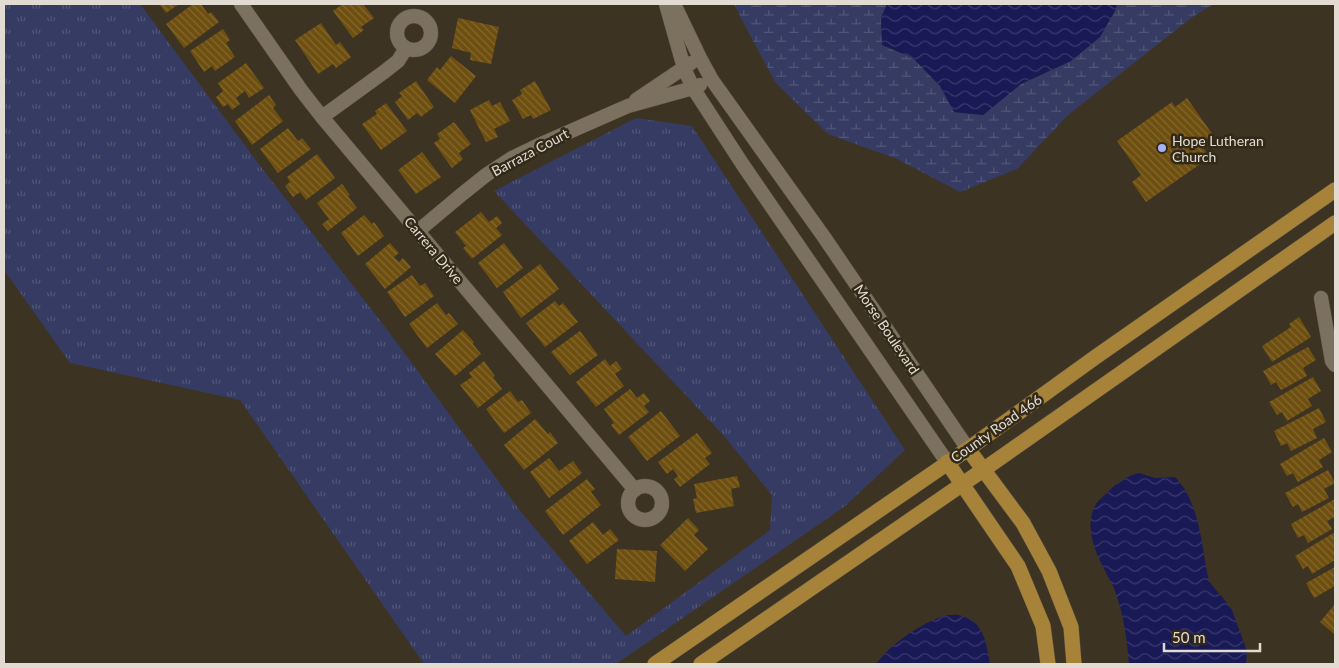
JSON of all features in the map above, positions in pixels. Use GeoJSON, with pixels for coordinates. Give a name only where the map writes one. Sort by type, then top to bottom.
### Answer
{"type":"FeatureCollection","features":[{"type":"Feature","properties":{"kind":"main road","name":"County Road 466"},"geometry":{"type":"LineString","coordinates":[[654,664],[968,449],[1097,356],[1335,190]]}},
{"type":"Feature","properties":{"kind":"main road","name":"County Road 466"},"geometry":{"type":"LineString","coordinates":[[701,664],[983,470],[1335,223]]}},
{"type":"Feature","properties":{"kind":"main road","name":"Morse Boulevard"},"geometry":{"type":"LineString","coordinates":[[968,449],[1022,523],[1049,571],[1071,627],[1074,664]]}},
{"type":"Feature","properties":{"kind":"main road","name":"Morse Boulevard"},"geometry":{"type":"LineString","coordinates":[[947,462],[1018,566],[1043,626],[1048,664]]}},
{"type":"Feature","properties":{"kind":"street","name":"Carrera Drive"},"geometry":{"type":"LineString","coordinates":[[241,4],[322,117],[634,490]]}},
{"type":"Feature","properties":{"kind":"street","name":"Morse Boulevard"},"geometry":{"type":"LineString","coordinates":[[666,4],[684,68],[693,88],[743,165],[947,462]]}},
{"type":"Feature","properties":{"kind":"street","name":"Morse Boulevard"},"geometry":{"type":"LineString","coordinates":[[674,4],[712,80],[824,237],[968,449]]}},
{"type":"Feature","properties":{"kind":"street"},"geometry":{"type":"LineString","coordinates":[[322,117],[398,61],[406,48]]}},
{"type":"Feature","properties":{"kind":"street","name":"Barraza Court"},"geometry":{"type":"LineString","coordinates":[[628,106],[700,58]]}},
{"type":"Feature","properties":{"kind":"street","name":"Barraza Court"},"geometry":{"type":"LineString","coordinates":[[418,231],[480,180],[512,158],[628,106],[693,88],[712,80]]}},
{"type":"Feature","properties":{"kind":"street"},"geometry":{"type":"LineString","coordinates":[[1321,298],[1332,361],[1335,365]]}},
{"type":"Feature","properties":{"kind":"green space"},"geometry":{"type":"Polygon","coordinates":[[[4,4],[140,4],[261,167],[392,336],[521,512],[626,636],[770,530],[772,495],[724,436],[494,191],[636,118],[692,126],[905,450],[844,507],[616,664],[424,664],[240,400],[70,363],[4,270],[4,4]]]}},
{"type":"Feature","properties":{"kind":"green space"},"geometry":{"type":"Polygon","coordinates":[[[734,4],[887,4],[881,18],[882,45],[913,58],[940,86],[954,112],[983,115],[1021,84],[1071,61],[1100,37],[1117,4],[1214,4],[1191,18],[1067,116],[1017,169],[960,192],[897,159],[828,134],[775,82],[734,4]]]}},
{"type":"Feature","properties":{"kind":"water"},"geometry":{"type":"Polygon","coordinates":[[[887,4],[1117,4],[1100,37],[1071,61],[1021,84],[983,115],[954,112],[940,86],[913,58],[882,45],[881,18],[887,4]]]}},
{"type":"Feature","properties":{"kind":"water"},"geometry":{"type":"Polygon","coordinates":[[[1139,473],[1155,478],[1175,477],[1184,488],[1199,526],[1209,581],[1232,610],[1247,651],[1246,664],[1129,664],[1122,614],[1113,586],[1094,545],[1091,520],[1092,512],[1101,498],[1114,486],[1139,473]]]}},
{"type":"Feature","properties":{"kind":"water"},"geometry":{"type":"Polygon","coordinates":[[[946,615],[960,615],[975,623],[983,635],[990,664],[876,664],[899,641],[926,623],[946,615]]]}},
{"type":"Feature","properties":{"kind":"building"},"geometry":{"type":"Polygon","coordinates":[[[159,4],[179,4],[166,13],[159,4]]]}},
{"type":"Feature","properties":{"kind":"building"},"geometry":{"type":"Polygon","coordinates":[[[193,4],[201,4],[208,14],[211,12],[219,22],[184,48],[166,24],[193,4]]]}},
{"type":"Feature","properties":{"kind":"building"},"geometry":{"type":"Polygon","coordinates":[[[340,4],[363,4],[374,18],[361,27],[364,30],[353,38],[333,11],[340,4]]]}},
{"type":"Feature","properties":{"kind":"building"},"geometry":{"type":"Polygon","coordinates":[[[458,18],[499,27],[491,64],[470,60],[471,53],[452,48],[458,18]]]}},
{"type":"Feature","properties":{"kind":"building"},"geometry":{"type":"Polygon","coordinates":[[[321,23],[336,45],[340,42],[351,57],[336,68],[333,64],[318,74],[295,40],[321,23]]]}},
{"type":"Feature","properties":{"kind":"building"},"geometry":{"type":"Polygon","coordinates":[[[223,29],[230,40],[226,43],[235,57],[215,71],[212,66],[204,72],[190,51],[223,29]]]}},
{"type":"Feature","properties":{"kind":"building"},"geometry":{"type":"Polygon","coordinates":[[[451,56],[476,76],[455,103],[427,80],[437,67],[440,70],[451,56]]]}},
{"type":"Feature","properties":{"kind":"building"},"geometry":{"type":"Polygon","coordinates":[[[246,63],[264,88],[249,98],[245,91],[236,98],[240,104],[232,110],[228,104],[223,107],[216,97],[223,91],[218,83],[246,63]]]}},
{"type":"Feature","properties":{"kind":"building"},"geometry":{"type":"Polygon","coordinates":[[[416,81],[434,107],[421,117],[417,113],[408,120],[395,102],[402,96],[399,93],[416,81]]]}},
{"type":"Feature","properties":{"kind":"building"},"geometry":{"type":"Polygon","coordinates":[[[535,81],[551,110],[533,119],[531,115],[523,119],[512,100],[522,94],[520,90],[535,81]]]}},
{"type":"Feature","properties":{"kind":"building"},"geometry":{"type":"Polygon","coordinates":[[[269,95],[276,105],[273,108],[283,121],[252,145],[235,121],[269,95]]]}},
{"type":"Feature","properties":{"kind":"building","name":"Hope Lutheran Church"},"geometry":{"type":"Polygon","coordinates":[[[1187,98],[1213,135],[1200,143],[1206,152],[1203,162],[1146,202],[1132,182],[1141,175],[1117,141],[1172,102],[1175,107],[1187,98]]]}},
{"type":"Feature","properties":{"kind":"building"},"geometry":{"type":"Polygon","coordinates":[[[489,100],[492,106],[500,102],[510,121],[494,129],[498,137],[486,142],[470,110],[489,100]]]}},
{"type":"Feature","properties":{"kind":"building"},"geometry":{"type":"Polygon","coordinates":[[[386,103],[407,131],[381,150],[362,124],[377,114],[375,111],[386,103]]]}},
{"type":"Feature","properties":{"kind":"building"},"geometry":{"type":"Polygon","coordinates":[[[454,122],[471,144],[459,153],[463,159],[452,168],[434,143],[440,139],[437,134],[454,122]]]}},
{"type":"Feature","properties":{"kind":"building"},"geometry":{"type":"Polygon","coordinates":[[[288,128],[298,141],[302,138],[311,149],[278,173],[260,149],[288,128]]]}},
{"type":"Feature","properties":{"kind":"building"},"geometry":{"type":"Polygon","coordinates":[[[422,152],[441,177],[416,194],[398,170],[422,152]]]}},
{"type":"Feature","properties":{"kind":"building"},"geometry":{"type":"Polygon","coordinates":[[[317,154],[335,178],[306,200],[300,192],[293,197],[285,186],[290,182],[287,177],[317,154]]]}},
{"type":"Feature","properties":{"kind":"building"},"geometry":{"type":"Polygon","coordinates":[[[342,184],[357,208],[328,231],[322,224],[329,219],[317,203],[342,184]]]}},
{"type":"Feature","properties":{"kind":"building"},"geometry":{"type":"Polygon","coordinates":[[[481,212],[489,222],[497,216],[502,223],[496,228],[502,235],[472,259],[463,248],[466,246],[455,232],[481,212]]]}},
{"type":"Feature","properties":{"kind":"building"},"geometry":{"type":"Polygon","coordinates":[[[364,215],[372,224],[374,222],[384,236],[358,256],[341,233],[364,215]]]}},
{"type":"Feature","properties":{"kind":"building"},"geometry":{"type":"Polygon","coordinates":[[[390,243],[399,253],[394,257],[399,262],[403,258],[411,267],[385,289],[365,264],[390,243]]]}},
{"type":"Feature","properties":{"kind":"building"},"geometry":{"type":"Polygon","coordinates":[[[504,243],[523,268],[497,288],[478,263],[504,243]]]}},
{"type":"Feature","properties":{"kind":"building"},"geometry":{"type":"Polygon","coordinates":[[[540,264],[559,289],[521,318],[503,292],[540,264]]]}},
{"type":"Feature","properties":{"kind":"building"},"geometry":{"type":"Polygon","coordinates":[[[412,275],[420,286],[425,283],[434,296],[405,317],[387,292],[412,275]]]}},
{"type":"Feature","properties":{"kind":"building"},"geometry":{"type":"Polygon","coordinates":[[[555,301],[559,306],[563,303],[578,322],[545,347],[526,323],[555,301]]]}},
{"type":"Feature","properties":{"kind":"building"},"geometry":{"type":"Polygon","coordinates":[[[437,303],[446,315],[449,313],[458,324],[427,348],[409,324],[437,303]]]}},
{"type":"Feature","properties":{"kind":"building"},"geometry":{"type":"Polygon","coordinates":[[[1299,317],[1311,337],[1272,362],[1262,346],[1291,327],[1289,324],[1299,317]]]}},
{"type":"Feature","properties":{"kind":"building"},"geometry":{"type":"Polygon","coordinates":[[[463,330],[474,342],[473,344],[481,354],[455,376],[435,354],[463,330]]]}},
{"type":"Feature","properties":{"kind":"building"},"geometry":{"type":"Polygon","coordinates":[[[580,331],[598,355],[570,375],[551,352],[580,331]]]}},
{"type":"Feature","properties":{"kind":"building"},"geometry":{"type":"Polygon","coordinates":[[[1308,347],[1316,360],[1303,368],[1307,376],[1281,390],[1276,382],[1271,385],[1263,371],[1308,347]]]}},
{"type":"Feature","properties":{"kind":"building"},"geometry":{"type":"Polygon","coordinates":[[[605,359],[610,366],[616,361],[622,369],[615,374],[624,386],[596,407],[576,382],[605,359]]]}},
{"type":"Feature","properties":{"kind":"building"},"geometry":{"type":"Polygon","coordinates":[[[484,361],[502,389],[478,408],[460,385],[472,377],[469,373],[484,361]]]}},
{"type":"Feature","properties":{"kind":"building"},"geometry":{"type":"Polygon","coordinates":[[[1313,377],[1321,391],[1308,399],[1312,406],[1287,421],[1282,412],[1277,415],[1269,402],[1313,377]]]}},
{"type":"Feature","properties":{"kind":"building"},"geometry":{"type":"Polygon","coordinates":[[[630,389],[637,398],[644,393],[650,401],[644,406],[649,412],[619,435],[611,425],[614,423],[604,409],[630,389]]]}},
{"type":"Feature","properties":{"kind":"building"},"geometry":{"type":"Polygon","coordinates":[[[510,391],[518,402],[522,400],[531,413],[504,433],[486,409],[510,391]]]}},
{"type":"Feature","properties":{"kind":"building"},"geometry":{"type":"Polygon","coordinates":[[[1319,408],[1326,422],[1313,429],[1317,438],[1291,451],[1287,443],[1281,446],[1274,431],[1319,408]]]}},
{"type":"Feature","properties":{"kind":"building"},"geometry":{"type":"Polygon","coordinates":[[[661,411],[680,436],[647,461],[628,437],[661,411]]]}},
{"type":"Feature","properties":{"kind":"building"},"geometry":{"type":"Polygon","coordinates":[[[535,419],[548,434],[550,432],[558,443],[524,470],[504,445],[535,419]]]}},
{"type":"Feature","properties":{"kind":"building"},"geometry":{"type":"Polygon","coordinates":[[[697,433],[712,453],[705,458],[710,464],[680,487],[674,479],[678,476],[673,469],[667,474],[658,462],[697,433]]]}},
{"type":"Feature","properties":{"kind":"building"},"geometry":{"type":"Polygon","coordinates":[[[1324,438],[1332,452],[1319,460],[1323,467],[1298,482],[1293,473],[1287,476],[1280,464],[1324,438]]]}},
{"type":"Feature","properties":{"kind":"building"},"geometry":{"type":"Polygon","coordinates":[[[549,458],[559,471],[573,461],[582,473],[549,498],[530,472],[549,458]]]}},
{"type":"Feature","properties":{"kind":"building"},"geometry":{"type":"Polygon","coordinates":[[[1328,470],[1335,483],[1324,489],[1329,498],[1302,512],[1298,504],[1293,507],[1285,493],[1328,470]]]}},
{"type":"Feature","properties":{"kind":"building"},"geometry":{"type":"Polygon","coordinates":[[[737,476],[740,487],[731,489],[734,506],[696,513],[693,499],[697,498],[694,484],[737,476]]]}},
{"type":"Feature","properties":{"kind":"building"},"geometry":{"type":"Polygon","coordinates":[[[587,479],[595,489],[591,492],[601,505],[563,535],[545,511],[587,479]]]}},
{"type":"Feature","properties":{"kind":"building"},"geometry":{"type":"Polygon","coordinates":[[[1335,499],[1335,517],[1327,521],[1332,529],[1308,543],[1304,535],[1298,538],[1291,524],[1335,499]]]}},
{"type":"Feature","properties":{"kind":"building"},"geometry":{"type":"Polygon","coordinates":[[[688,518],[699,530],[694,535],[708,549],[685,571],[660,545],[688,518]]]}},
{"type":"Feature","properties":{"kind":"building"},"geometry":{"type":"Polygon","coordinates":[[[593,522],[603,535],[610,529],[619,540],[587,564],[569,541],[593,522]]]}},
{"type":"Feature","properties":{"kind":"building"},"geometry":{"type":"Polygon","coordinates":[[[1335,532],[1335,560],[1312,574],[1308,566],[1303,569],[1295,556],[1335,532]]]}},
{"type":"Feature","properties":{"kind":"building"},"geometry":{"type":"Polygon","coordinates":[[[617,549],[657,551],[655,582],[615,579],[617,549]]]}},
{"type":"Feature","properties":{"kind":"building"},"geometry":{"type":"Polygon","coordinates":[[[1335,567],[1335,586],[1314,598],[1306,583],[1335,567]]]}},
{"type":"Feature","properties":{"kind":"building"},"geometry":{"type":"Polygon","coordinates":[[[1335,604],[1335,633],[1334,634],[1320,622],[1335,604]]]}},
{"type":"Feature","properties":{"kind":"place","name":"Hope Lutheran Church"},"geometry":{"type":"Point","coordinates":[1162,148]}}]}
